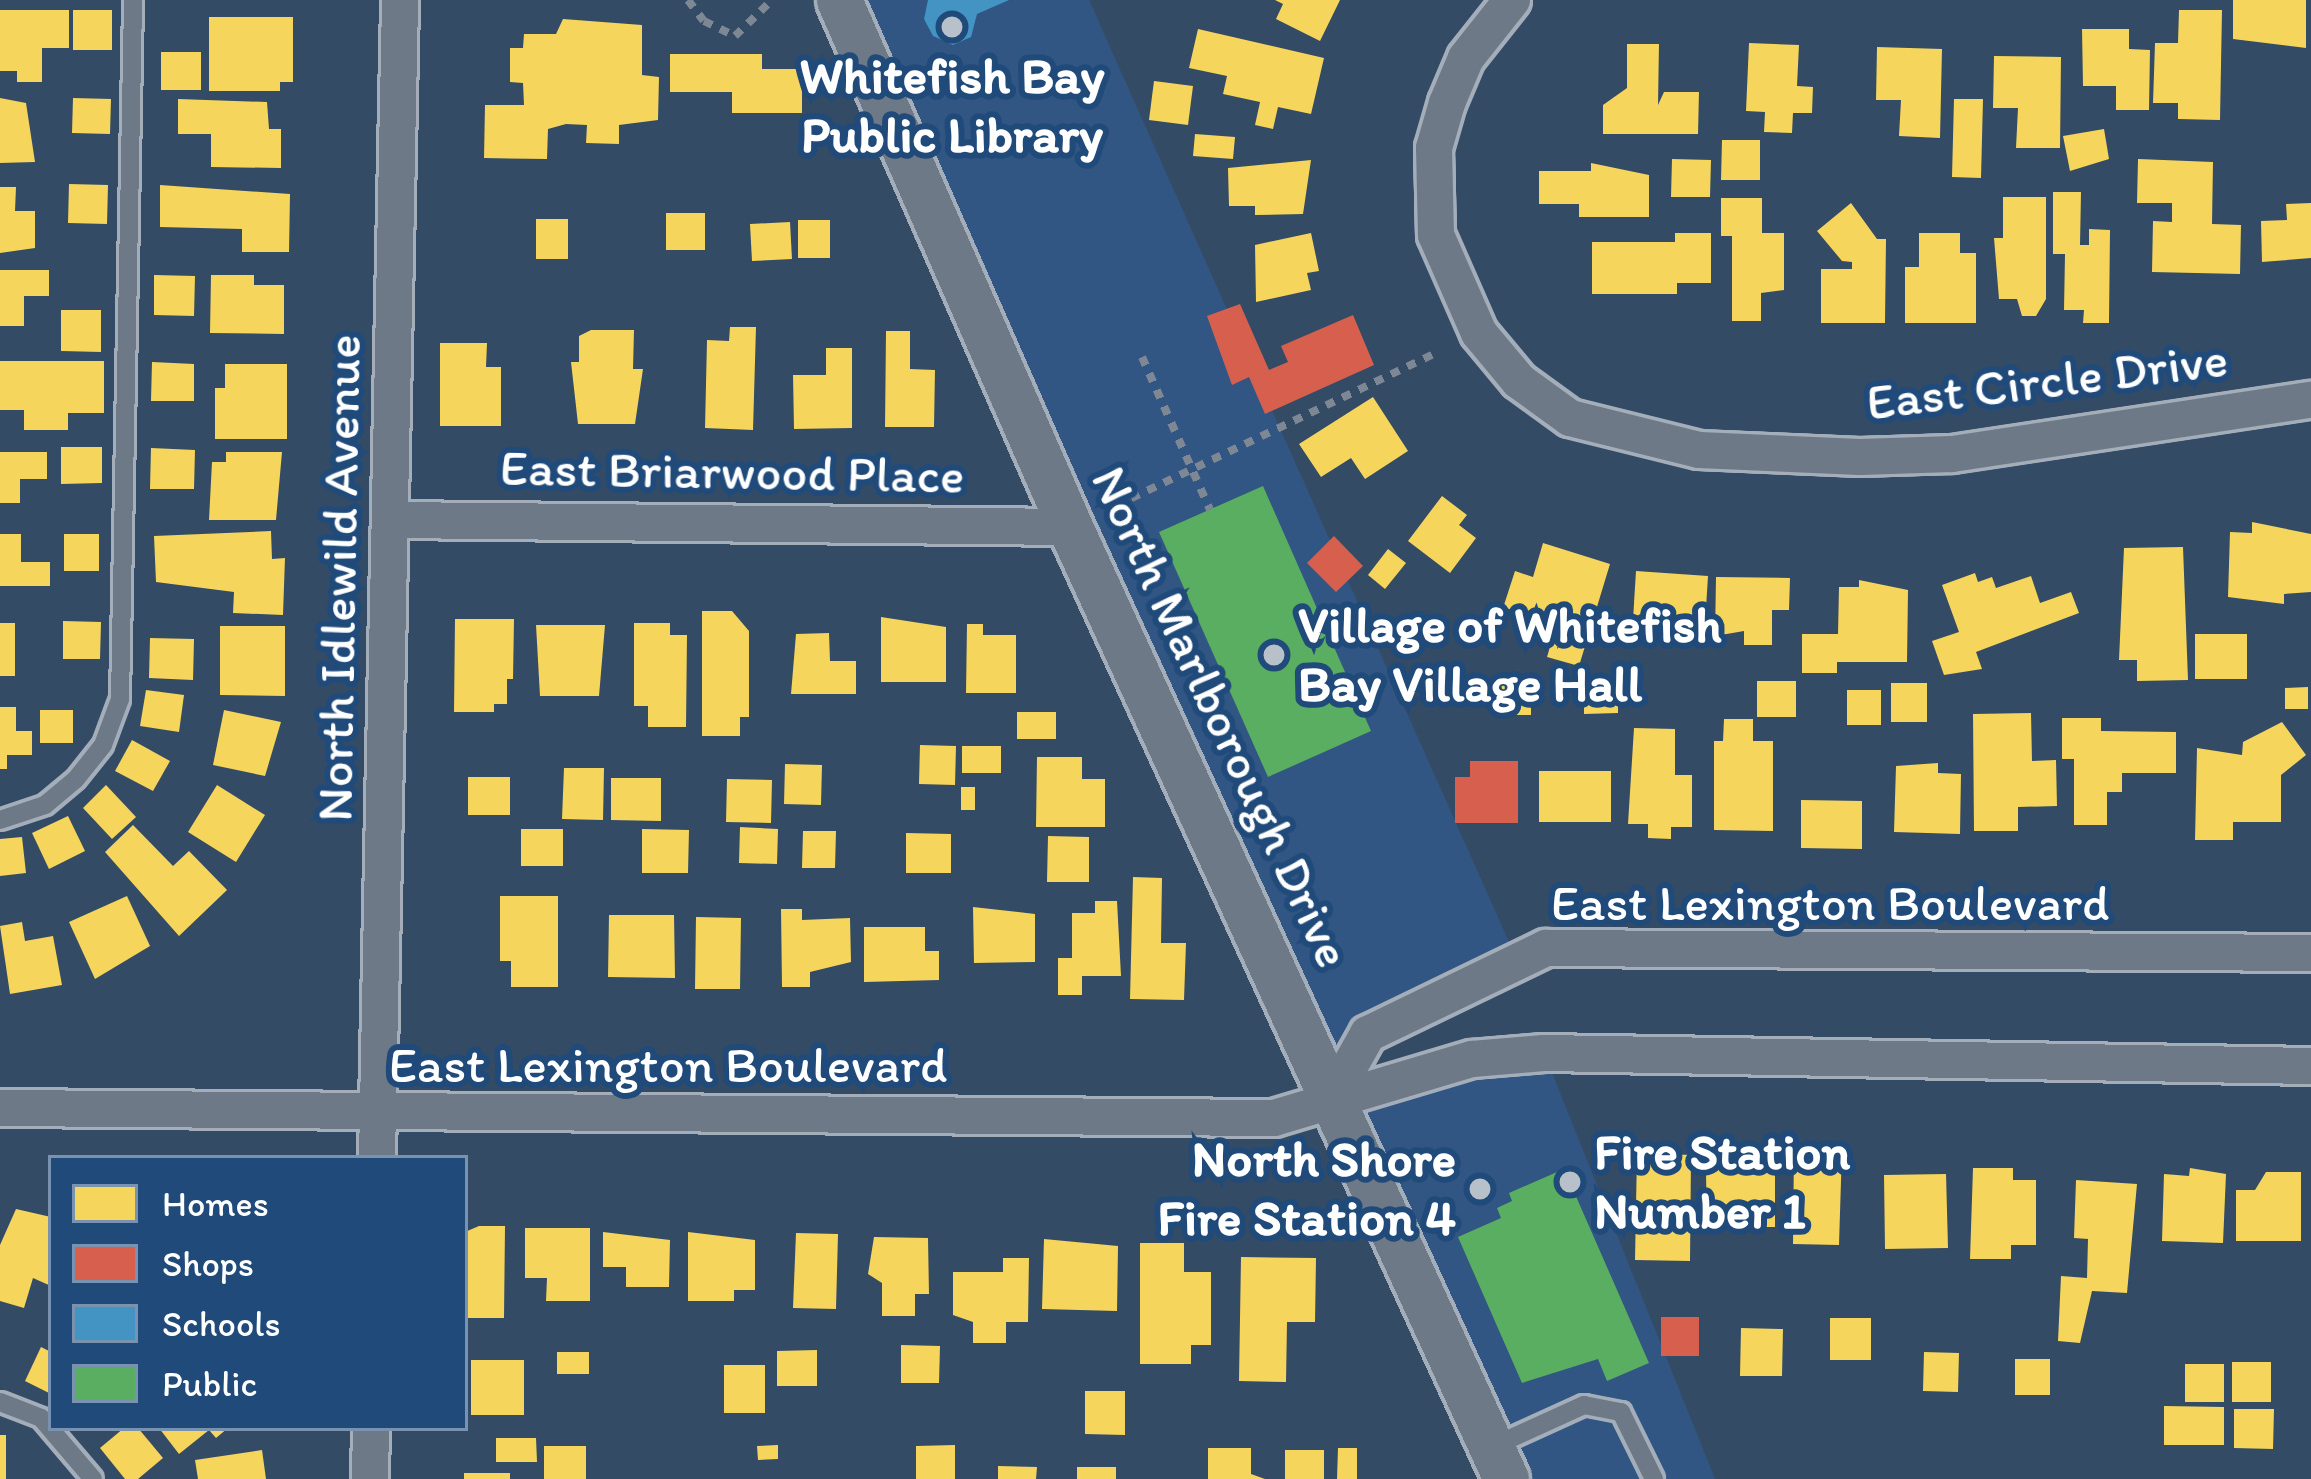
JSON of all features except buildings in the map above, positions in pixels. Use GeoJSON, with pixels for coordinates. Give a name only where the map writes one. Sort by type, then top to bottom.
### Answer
{"type":"FeatureCollection","features":[{"type":"Feature","properties":{"kind":"street","name":"North Idlewild Avenue"},"geometry":{"type":"LineString","coordinates":[[377,1155],[400,0]]}},
{"type":"Feature","properties":{"kind":"street","name":"North Marlborough Drive"},"geometry":{"type":"LineString","coordinates":[[839,0],[1070,527],[1499,1463]]}},
{"type":"Feature","properties":{"kind":"street","name":"East Circle Drive"},"geometry":{"type":"LineString","coordinates":[[1512,0],[1466,58],[1447,103],[1434,148],[1436,235],[1479,332],[1519,381],[1570,418],[1699,450],[1860,457],[1952,454],[2311,400]]}},
{"type":"Feature","properties":{"kind":"street","name":"East Briarwood Place"},"geometry":{"type":"LineString","coordinates":[[392,520],[1070,527]]}},
{"type":"Feature","properties":{"kind":"street","name":"East Lexington Boulevard"},"geometry":{"type":"LineString","coordinates":[[1333,1096],[1368,1034],[1546,948],[2311,953]]}},
{"type":"Feature","properties":{"kind":"street","name":"East Lexington Boulevard"},"geometry":{"type":"LineString","coordinates":[[0,1108],[1274,1118],[1333,1096],[1390,1088],[1472,1059],[1544,1054],[2311,1066]]}},
{"type":"Feature","properties":{"kind":"street"},"geometry":{"type":"LineString","coordinates":[[370,1479],[371,1431]]}},
{"type":"Feature","properties":{"kind":"lane"},"geometry":{"type":"LineString","coordinates":[[0,820],[45,805],[76,779],[103,745],[120,699],[133,0]]}},
{"type":"Feature","properties":{"kind":"lane"},"geometry":{"type":"LineString","coordinates":[[0,1402],[40,1418],[48,1427]]}},
{"type":"Feature","properties":{"kind":"lane"},"geometry":{"type":"LineString","coordinates":[[1499,1463],[1584,1405],[1622,1412],[1654,1479]]}},
{"type":"Feature","properties":{"kind":"lane"},"geometry":{"type":"LineString","coordinates":[[51,1431],[93,1479]]}},
{"type":"Feature","properties":{"kind":"path"},"geometry":{"type":"LineString","coordinates":[[688,0],[704,21],[735,36],[772,0]]}},
{"type":"Feature","properties":{"kind":"path"},"geometry":{"type":"LineString","coordinates":[[1115,506],[1436,353]]}},
{"type":"Feature","properties":{"kind":"path"},"geometry":{"type":"LineString","coordinates":[[1142,357],[1210,510]]}},
{"type":"Feature","properties":{"kind":"shaded area"},"geometry":{"type":"Polygon","coordinates":[[[839,0],[1089,0],[1517,960],[1368,1034],[1333,1095],[1544,1053],[1715,1479],[1506,1479],[839,0]]]}},
{"type":"Feature","properties":{"kind":"place","name":"Whitefish Bay Public Library"},"geometry":{"type":"Point","coordinates":[952,27]}},
{"type":"Feature","properties":{"kind":"place","name":"Village of Whitefish Bay Village Hall"},"geometry":{"type":"Point","coordinates":[1274,655]}},
{"type":"Feature","properties":{"kind":"place","name":"Fire Station Number 1"},"geometry":{"type":"Point","coordinates":[1570,1182]}},
{"type":"Feature","properties":{"kind":"place","name":"North Shore Fire Station 4"},"geometry":{"type":"Point","coordinates":[1480,1189]}}]}
